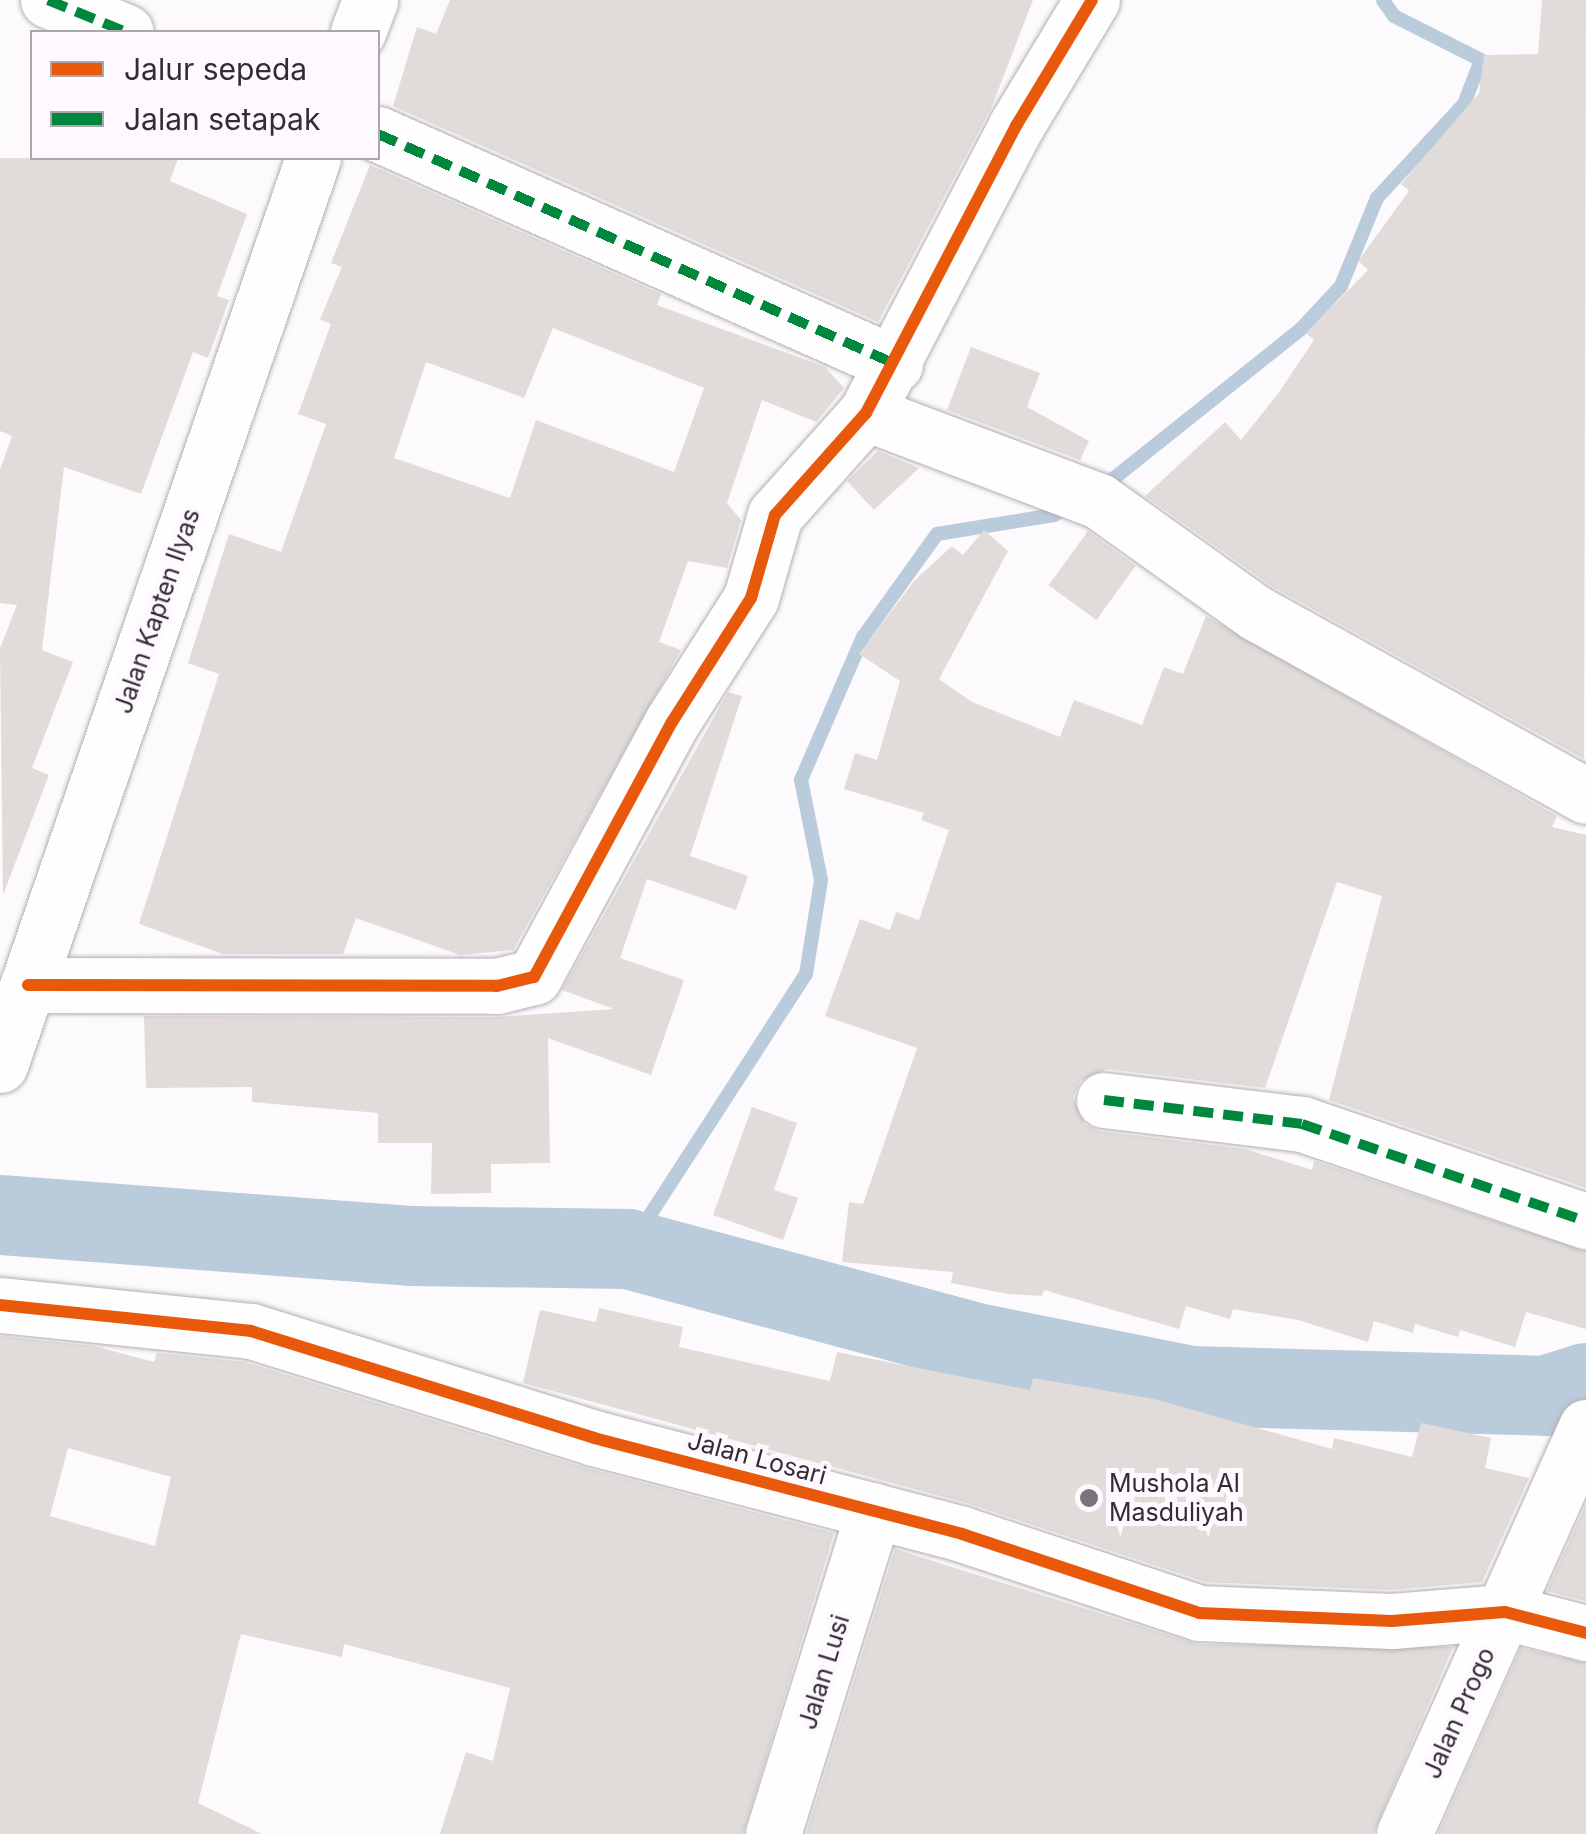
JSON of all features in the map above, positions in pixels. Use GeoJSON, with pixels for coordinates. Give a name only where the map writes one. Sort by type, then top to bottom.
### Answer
{"type":"FeatureCollection","features":[{"type":"Feature","properties":{"kind":"street"},"geometry":{"type":"LineString","coordinates":[[48,0],[121,30]]}},
{"type":"Feature","properties":{"kind":"street"},"geometry":{"type":"LineString","coordinates":[[359,30],[370,0]]}},
{"type":"Feature","properties":{"kind":"street"},"geometry":{"type":"LineString","coordinates":[[28,984],[529,982],[672,722],[751,598],[775,515],[866,412],[895,364],[1016,126],[1092,0]]}},
{"type":"Feature","properties":{"kind":"street"},"geometry":{"type":"LineString","coordinates":[[380,135],[895,364]]}},
{"type":"Feature","properties":{"kind":"street","name":"Jalan Kapten Ilyas"},"geometry":{"type":"LineString","coordinates":[[0,1065],[312,160]]}},
{"type":"Feature","properties":{"kind":"street"},"geometry":{"type":"LineString","coordinates":[[866,412],[1099,501],[1256,613],[1586,796]]}},
{"type":"Feature","properties":{"kind":"street"},"geometry":{"type":"LineString","coordinates":[[1104,1100],[1302,1124],[1586,1221]]}},
{"type":"Feature","properties":{"kind":"street","name":"Jalan Losari"},"geometry":{"type":"LineString","coordinates":[[0,1306],[251,1332],[594,1438],[874,1510],[1199,1612],[1392,1621],[1505,1612],[1586,1632]]}},
{"type":"Feature","properties":{"kind":"street","name":"Jalan Progo"},"geometry":{"type":"LineString","coordinates":[[1404,1834],[1580,1442]]}},
{"type":"Feature","properties":{"kind":"street","name":"Jalan Lusi"},"geometry":{"type":"LineString","coordinates":[[773,1834],[874,1510]]}},
{"type":"Feature","properties":{"kind":"building"},"geometry":{"type":"Polygon","coordinates":[[[450,0],[1033,0],[992,106],[878,322],[393,106],[417,27],[436,34],[450,0]]]}},
{"type":"Feature","properties":{"kind":"building"},"geometry":{"type":"Polygon","coordinates":[[[1542,0],[1586,0],[1584,759],[1273,587],[1145,496],[1225,422],[1241,440],[1314,340],[1306,333],[1368,270],[1358,261],[1409,191],[1401,184],[1479,93],[1484,55],[1538,54],[1542,0]]]}},
{"type":"Feature","properties":{"kind":"building"},"geometry":{"type":"Polygon","coordinates":[[[0,158],[177,160],[170,181],[247,214],[217,296],[229,300],[208,358],[193,352],[141,494],[64,467],[42,650],[73,662],[32,768],[49,775],[3,895],[0,648],[17,605],[0,603],[0,470],[12,436],[0,431],[0,158]]]}},
{"type":"Feature","properties":{"kind":"building"},"geometry":{"type":"Polygon","coordinates":[[[370,165],[661,294],[657,305],[825,367],[844,388],[816,422],[762,400],[727,503],[741,520],[727,568],[688,561],[659,642],[681,650],[513,950],[460,955],[356,918],[343,954],[223,954],[139,924],[219,674],[188,663],[229,534],[281,552],[326,424],[298,414],[331,324],[320,319],[342,267],[331,263],[370,165]],[[553,328],[524,398],[426,362],[394,458],[510,498],[536,420],[674,472],[704,388],[553,328]]]}},
{"type":"Feature","properties":{"kind":"building"},"geometry":{"type":"Polygon","coordinates":[[[971,347],[1040,373],[1027,407],[1089,441],[1080,460],[947,410],[971,347]]]}},
{"type":"Feature","properties":{"kind":"building"},"geometry":{"type":"Polygon","coordinates":[[[878,451],[919,468],[874,510],[847,481],[878,451]]]}},
{"type":"Feature","properties":{"kind":"building"},"geometry":{"type":"Polygon","coordinates":[[[984,530],[1008,551],[939,679],[972,702],[1060,737],[1074,700],[1142,725],[1164,667],[1183,674],[1206,616],[1557,816],[1552,827],[1586,835],[1586,1188],[1329,1100],[1382,896],[1337,882],[1265,1088],[1107,1069],[1080,1081],[1073,1097],[1085,1124],[1099,1131],[1245,1149],[1312,1170],[1314,1161],[1586,1251],[1586,1329],[1526,1312],[1515,1347],[1460,1330],[1458,1337],[1415,1324],[1413,1333],[1374,1321],[1368,1342],[1298,1320],[1233,1309],[1230,1319],[1186,1306],[1179,1329],[1044,1290],[1042,1296],[1008,1294],[951,1283],[953,1272],[842,1262],[849,1202],[863,1204],[917,1048],[825,1016],[860,919],[890,930],[896,912],[919,920],[949,830],[921,820],[924,813],[844,789],[855,753],[877,760],[900,681],[859,654],[914,581],[952,546],[963,555],[984,530]]]}},
{"type":"Feature","properties":{"kind":"building"},"geometry":{"type":"Polygon","coordinates":[[[1088,531],[1136,566],[1096,620],[1049,585],[1088,531]]]}},
{"type":"Feature","properties":{"kind":"building"},"geometry":{"type":"Polygon","coordinates":[[[728,692],[742,696],[690,856],[748,876],[736,910],[647,879],[620,958],[684,980],[651,1075],[548,1038],[550,1163],[491,1164],[491,1193],[431,1194],[432,1143],[378,1143],[378,1113],[252,1102],[252,1087],[146,1088],[144,1016],[497,1017],[614,1009],[562,990],[728,692]]]}},
{"type":"Feature","properties":{"kind":"building"},"geometry":{"type":"Polygon","coordinates":[[[752,1107],[797,1123],[774,1190],[798,1198],[783,1240],[713,1215],[752,1107]]]}},
{"type":"Feature","properties":{"kind":"building"},"geometry":{"type":"Polygon","coordinates":[[[599,1308],[683,1327],[679,1347],[830,1381],[837,1352],[1030,1390],[1033,1378],[1154,1399],[1332,1449],[1334,1438],[1412,1457],[1421,1423],[1491,1438],[1485,1468],[1529,1478],[1482,1582],[1391,1590],[1205,1582],[970,1504],[523,1383],[540,1310],[596,1322],[599,1308]]]}},
{"type":"Feature","properties":{"kind":"building"},"geometry":{"type":"Polygon","coordinates":[[[0,1336],[94,1346],[154,1362],[157,1353],[245,1362],[586,1468],[834,1533],[743,1834],[440,1834],[466,1752],[493,1761],[510,1688],[344,1644],[342,1657],[241,1634],[198,1803],[262,1834],[0,1834],[0,1336]],[[68,1448],[50,1516],[155,1546],[171,1477],[68,1448]]]}},
{"type":"Feature","properties":{"kind":"building"},"geometry":{"type":"Polygon","coordinates":[[[1586,1504],[1586,1601],[1547,1591],[1586,1504]]]}},
{"type":"Feature","properties":{"kind":"building"},"geometry":{"type":"Polygon","coordinates":[[[895,1549],[1197,1644],[1453,1647],[1373,1834],[806,1834],[895,1549]]]}},
{"type":"Feature","properties":{"kind":"building"},"geometry":{"type":"Polygon","coordinates":[[[1521,1648],[1586,1663],[1586,1834],[1438,1834],[1521,1648]]]}},
{"type":"Feature","properties":{"kind":"waterway"},"geometry":{"type":"LineString","coordinates":[[1103,487],[1300,330],[1341,286],[1377,198],[1464,104],[1481,60],[1394,16],[1383,0]]}},
{"type":"Feature","properties":{"kind":"waterway"},"geometry":{"type":"LineString","coordinates":[[628,1249],[806,974],[821,880],[801,780],[863,637],[937,534],[1054,515],[1071,505]]}},
{"type":"Feature","properties":{"kind":"waterway"},"geometry":{"type":"LineString","coordinates":[[0,1215],[410,1246],[628,1249],[981,1344],[1191,1386],[1545,1396],[1586,1383]]}},
{"type":"Feature","properties":{"kind":"marked path"},"geometry":{"type":"LineString","coordinates":[[48,0],[121,30]]}},
{"type":"Feature","properties":{"kind":"marked path"},"geometry":{"type":"LineString","coordinates":[[380,135],[895,364]]}},
{"type":"Feature","properties":{"kind":"marked path"},"geometry":{"type":"LineString","coordinates":[[1104,1100],[1302,1124],[1586,1221]]}},
{"type":"Feature","properties":{"kind":"cycle path"},"geometry":{"type":"LineString","coordinates":[[28,985],[497,986],[534,977],[672,722],[751,598],[775,515],[866,413],[1016,126],[1092,0]]}},
{"type":"Feature","properties":{"kind":"cycle path"},"geometry":{"type":"LineString","coordinates":[[0,1305],[251,1331],[594,1438],[962,1534],[1199,1613],[1392,1621],[1505,1612],[1586,1633]]}},
{"type":"Feature","properties":{"kind":"place","name":"Mushola Al Masduliyah"},"geometry":{"type":"Point","coordinates":[1089,1498]}}]}
